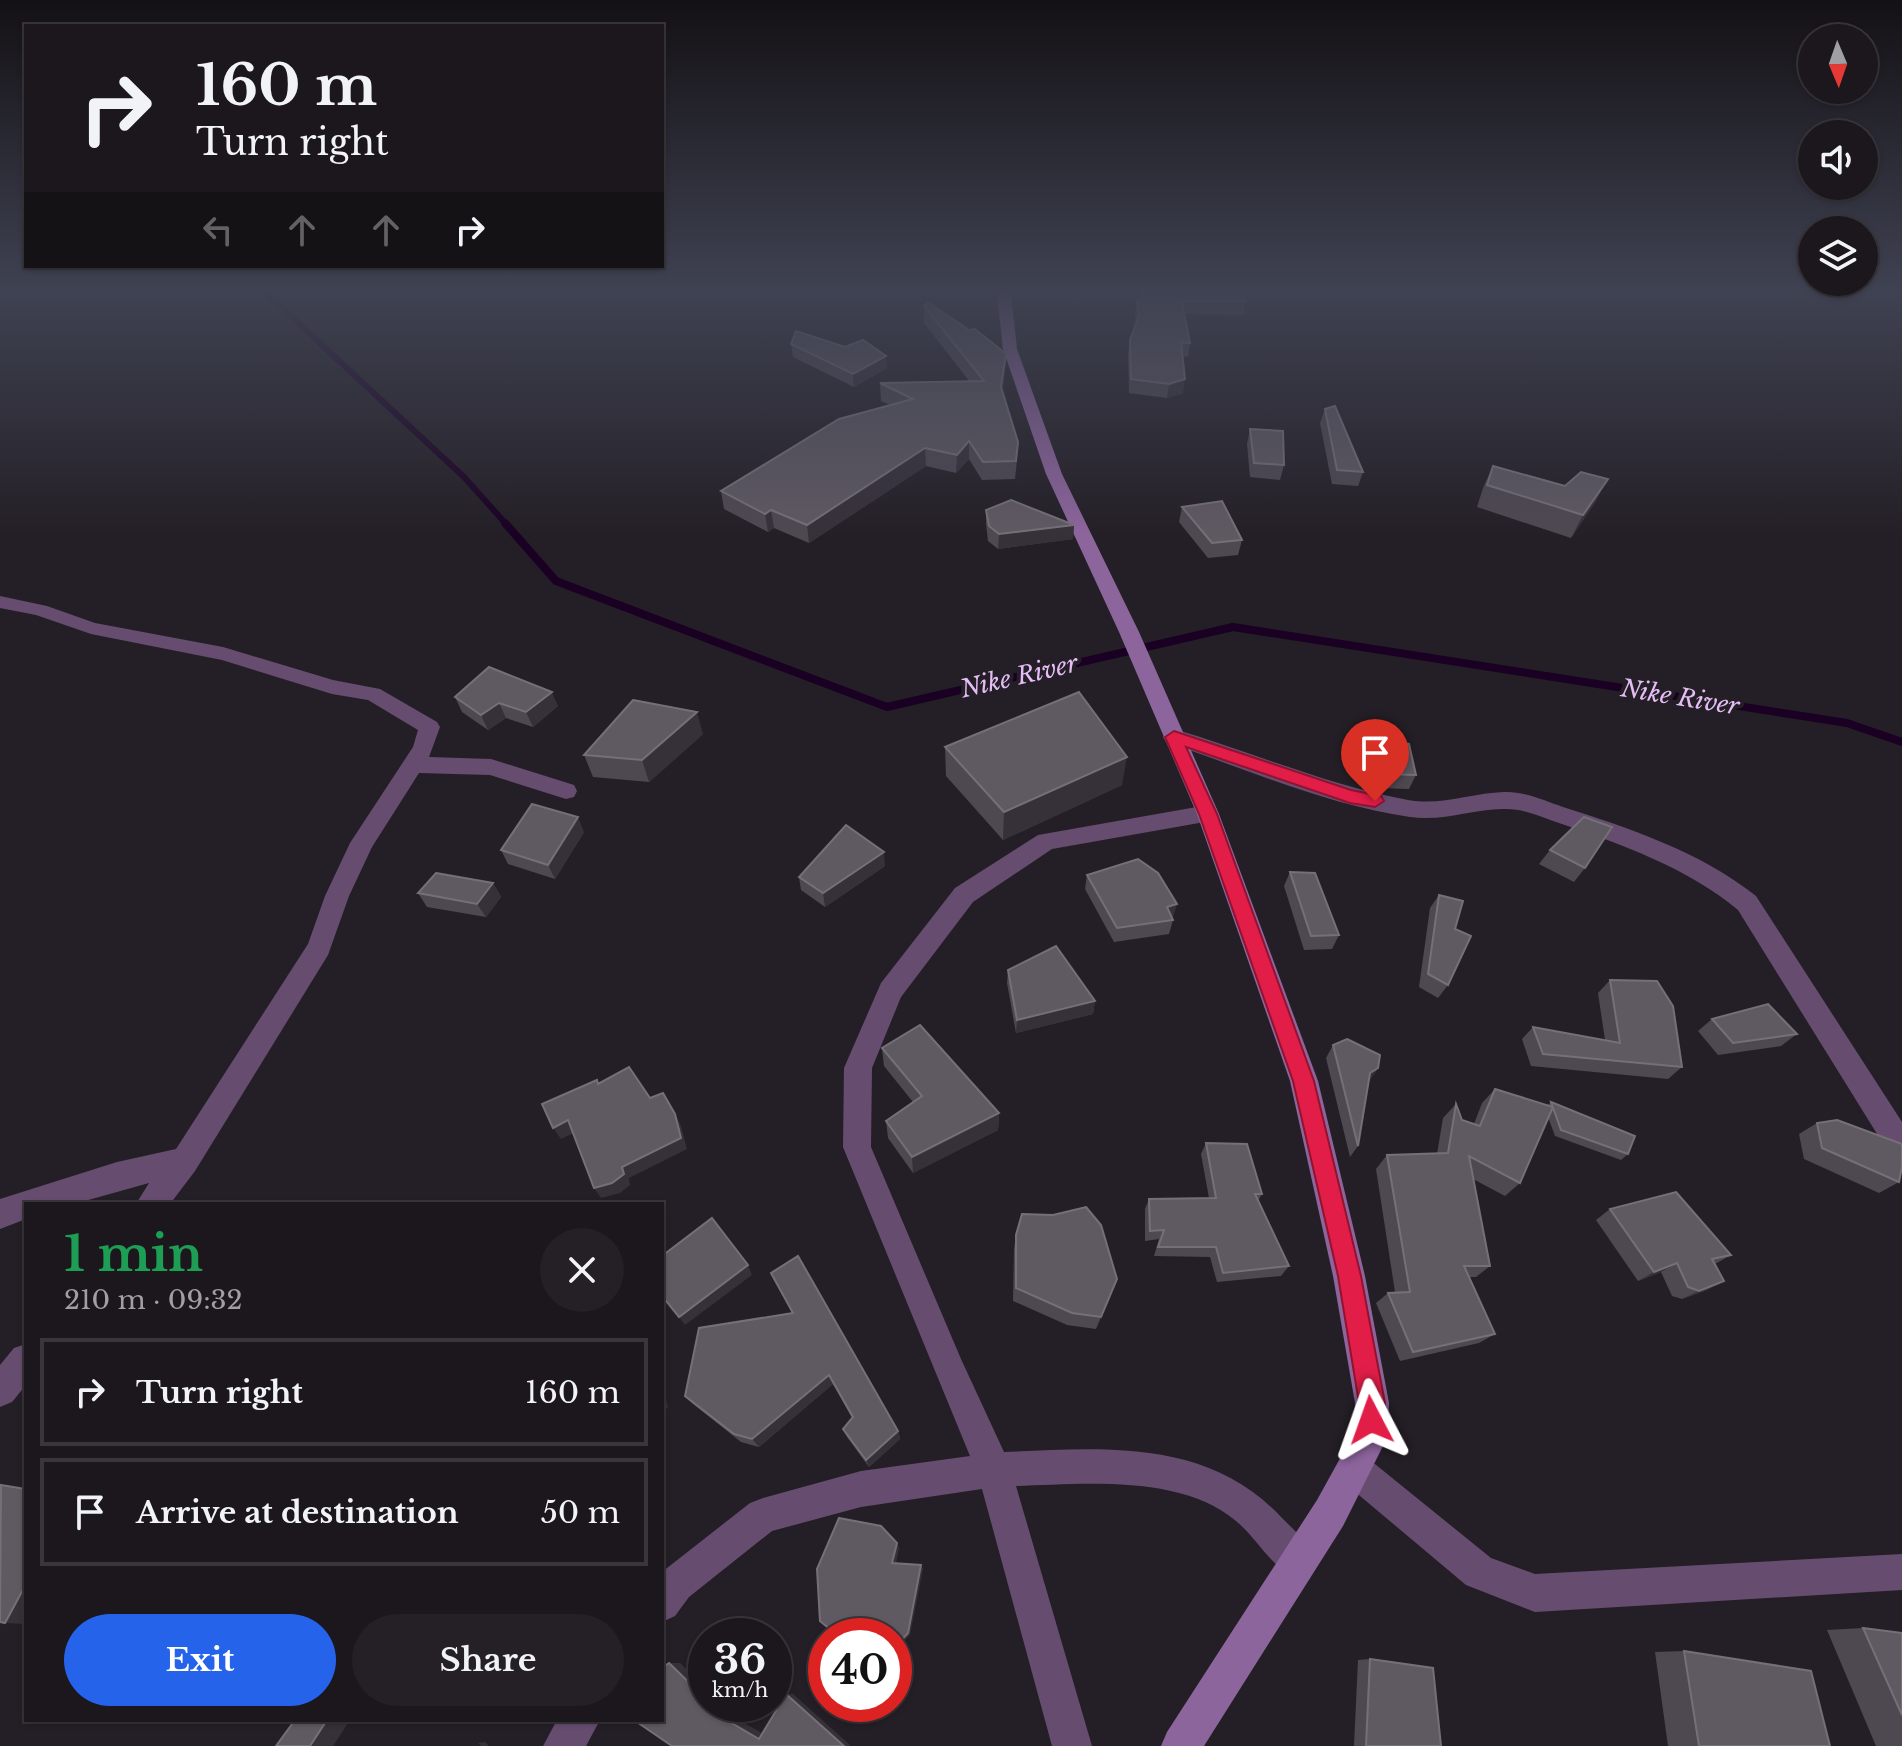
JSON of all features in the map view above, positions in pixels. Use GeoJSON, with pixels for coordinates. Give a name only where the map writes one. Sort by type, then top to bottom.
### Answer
{"type":"FeatureCollection","features":[{"type":"Feature","properties":{"kind":"street"},"geometry":{"type":"LineString","coordinates":[[1019,374],[1054,474],[1129,632],[1208,814],[1304,1081],[1349,1276],[1372,1403],[1370,1438],[1330,1513],[1181,1746]]}},
{"type":"Feature","properties":{"kind":"street"},"geometry":{"type":"LineString","coordinates":[[0,602],[40,610],[91,628],[223,654],[332,687],[373,694],[429,727],[424,748],[362,843],[337,896],[319,948],[185,1161],[153,1202]]}},
{"type":"Feature","properties":{"kind":"street"},"geometry":{"type":"LineString","coordinates":[[1168,724],[1350,796],[1412,809],[1450,810],[1505,800],[1526,803],[1628,837],[1725,885],[1747,903],[1902,1148]]}},
{"type":"Feature","properties":{"kind":"street"},"geometry":{"type":"LineString","coordinates":[[413,765],[491,767],[566,791]]}},
{"type":"Feature","properties":{"kind":"street"},"geometry":{"type":"LineString","coordinates":[[1072,1746],[994,1470],[949,1371],[857,1147],[858,1068],[890,991],[964,895],[1046,841],[1208,814]]}},
{"type":"Feature","properties":{"kind":"street"},"geometry":{"type":"LineString","coordinates":[[32,1202],[117,1176],[185,1161]]}},
{"type":"Feature","properties":{"kind":"street"},"geometry":{"type":"LineString","coordinates":[[0,1214],[24,1205]]}},
{"type":"Feature","properties":{"kind":"street"},"geometry":{"type":"LineString","coordinates":[[0,1390],[24,1362]]}},
{"type":"Feature","properties":{"kind":"street"},"geometry":{"type":"LineString","coordinates":[[664,1600],[676,1584],[763,1516],[861,1489],[994,1470],[1109,1465],[1197,1479],[1248,1507],[1298,1561]]}},
{"type":"Feature","properties":{"kind":"street"},"geometry":{"type":"LineString","coordinates":[[1353,1468],[1479,1572],[1535,1593],[1902,1572]]}},
{"type":"Feature","properties":{"kind":"street"},"geometry":{"type":"LineString","coordinates":[[563,1746],[579,1722]]}},
{"type":"Feature","properties":{"kind":"building"},"geometry":{"type":"Polygon","coordinates":[[[979,374],[1003,374],[1001,387],[1018,442],[1016,461],[983,462],[969,441],[957,455],[925,448],[807,525],[771,510],[765,514],[721,491],[839,419],[913,399],[880,383],[984,381],[979,374]]]}},
{"type":"Feature","properties":{"kind":"building"},"geometry":{"type":"Polygon","coordinates":[[[1131,374],[1185,374],[1185,379],[1169,384],[1131,379],[1131,374]]]}},
{"type":"Feature","properties":{"kind":"building"},"geometry":{"type":"Polygon","coordinates":[[[1335,406],[1363,472],[1337,470],[1325,409],[1335,406]]]}},
{"type":"Feature","properties":{"kind":"building"},"geometry":{"type":"Polygon","coordinates":[[[1250,429],[1283,431],[1284,465],[1254,463],[1250,429]]]}},
{"type":"Feature","properties":{"kind":"building"},"geometry":{"type":"Polygon","coordinates":[[[1493,466],[1565,486],[1581,472],[1608,479],[1583,515],[1487,485],[1493,466]]]}},
{"type":"Feature","properties":{"kind":"building"},"geometry":{"type":"Polygon","coordinates":[[[1011,500],[1074,525],[999,534],[989,526],[986,510],[1011,500]]]}},
{"type":"Feature","properties":{"kind":"building"},"geometry":{"type":"Polygon","coordinates":[[[1222,501],[1242,540],[1212,543],[1182,507],[1222,501]]]}},
{"type":"Feature","properties":{"kind":"building"},"geometry":{"type":"Polygon","coordinates":[[[489,667],[552,692],[526,712],[499,703],[481,715],[455,697],[489,667]]]}},
{"type":"Feature","properties":{"kind":"building"},"geometry":{"type":"Polygon","coordinates":[[[1079,692],[1127,757],[1004,812],[945,747],[1079,692]]]}},
{"type":"Feature","properties":{"kind":"building"},"geometry":{"type":"Polygon","coordinates":[[[633,700],[697,712],[642,760],[584,755],[633,700]]]}},
{"type":"Feature","properties":{"kind":"building"},"geometry":{"type":"Polygon","coordinates":[[[1378,740],[1409,744],[1416,775],[1385,774],[1378,740]]]}},
{"type":"Feature","properties":{"kind":"building"},"geometry":{"type":"Polygon","coordinates":[[[532,804],[578,817],[548,865],[501,850],[532,804]]]}},
{"type":"Feature","properties":{"kind":"building"},"geometry":{"type":"Polygon","coordinates":[[[1584,817],[1612,827],[1585,868],[1550,850],[1584,817]]]}},
{"type":"Feature","properties":{"kind":"building"},"geometry":{"type":"Polygon","coordinates":[[[846,825],[884,852],[823,893],[799,877],[846,825]]]}},
{"type":"Feature","properties":{"kind":"building"},"geometry":{"type":"Polygon","coordinates":[[[1138,859],[1158,873],[1177,904],[1167,907],[1173,920],[1117,928],[1087,875],[1138,859]]]}},
{"type":"Feature","properties":{"kind":"building"},"geometry":{"type":"Polygon","coordinates":[[[1290,872],[1315,873],[1339,935],[1311,936],[1290,872]]]}},
{"type":"Feature","properties":{"kind":"building"},"geometry":{"type":"Polygon","coordinates":[[[436,873],[493,883],[477,904],[418,893],[436,873]]]}},
{"type":"Feature","properties":{"kind":"building"},"geometry":{"type":"Polygon","coordinates":[[[1439,895],[1463,901],[1455,929],[1471,936],[1448,985],[1428,974],[1439,895]]]}},
{"type":"Feature","properties":{"kind":"building"},"geometry":{"type":"Polygon","coordinates":[[[1056,946],[1095,1001],[1017,1020],[1008,970],[1056,946]]]}},
{"type":"Feature","properties":{"kind":"building"},"geometry":{"type":"Polygon","coordinates":[[[1610,980],[1657,981],[1673,1006],[1682,1067],[1543,1054],[1533,1027],[1620,1043],[1610,980]]]}},
{"type":"Feature","properties":{"kind":"building"},"geometry":{"type":"Polygon","coordinates":[[[1768,1004],[1797,1034],[1733,1043],[1712,1019],[1768,1004]]]}},
{"type":"Feature","properties":{"kind":"building"},"geometry":{"type":"Polygon","coordinates":[[[920,1025],[999,1113],[912,1157],[886,1121],[922,1096],[882,1048],[920,1025]]]}},
{"type":"Feature","properties":{"kind":"building"},"geometry":{"type":"Polygon","coordinates":[[[1347,1039],[1380,1055],[1378,1068],[1370,1073],[1358,1146],[1333,1045],[1347,1039]]]}},
{"type":"Feature","properties":{"kind":"building"},"geometry":{"type":"Polygon","coordinates":[[[629,1067],[650,1098],[663,1093],[675,1114],[681,1138],[622,1167],[624,1174],[612,1183],[594,1188],[568,1120],[553,1128],[542,1104],[597,1080],[598,1084],[629,1067]]]}},
{"type":"Feature","properties":{"kind":"building"},"geometry":{"type":"Polygon","coordinates":[[[1495,1089],[1553,1107],[1520,1183],[1469,1156],[1490,1266],[1464,1266],[1495,1334],[1413,1352],[1388,1293],[1410,1292],[1387,1155],[1448,1153],[1456,1104],[1462,1120],[1480,1126],[1495,1089]]]}},
{"type":"Feature","properties":{"kind":"building"},"geometry":{"type":"Polygon","coordinates":[[[1551,1102],[1635,1136],[1628,1154],[1561,1130],[1551,1102]]]}},
{"type":"Feature","properties":{"kind":"building"},"geometry":{"type":"Polygon","coordinates":[[[1837,1120],[1902,1144],[1899,1182],[1822,1148],[1817,1123],[1837,1120]]]}},
{"type":"Feature","properties":{"kind":"building"},"geometry":{"type":"Polygon","coordinates":[[[1206,1143],[1247,1144],[1262,1194],[1255,1194],[1289,1266],[1223,1273],[1216,1247],[1158,1247],[1164,1230],[1150,1231],[1149,1199],[1216,1198],[1206,1143]]]}},
{"type":"Feature","properties":{"kind":"building"},"geometry":{"type":"Polygon","coordinates":[[[1676,1192],[1731,1255],[1712,1259],[1724,1281],[1699,1291],[1688,1287],[1677,1263],[1654,1272],[1610,1209],[1676,1192]]]}},
{"type":"Feature","properties":{"kind":"building"},"geometry":{"type":"Polygon","coordinates":[[[1086,1207],[1101,1225],[1117,1279],[1101,1317],[1072,1313],[1016,1288],[1016,1235],[1022,1214],[1053,1215],[1086,1207]]]}},
{"type":"Feature","properties":{"kind":"building"},"geometry":{"type":"Polygon","coordinates":[[[712,1218],[748,1265],[679,1317],[664,1298],[664,1254],[712,1218]]]}},
{"type":"Feature","properties":{"kind":"building"},"geometry":{"type":"Polygon","coordinates":[[[798,1256],[898,1431],[866,1460],[843,1429],[853,1417],[829,1375],[752,1439],[734,1434],[685,1396],[699,1328],[793,1313],[771,1273],[798,1256]]]}},
{"type":"Feature","properties":{"kind":"building"},"geometry":{"type":"Polygon","coordinates":[[[1,1485],[24,1489],[24,1588],[5,1623],[0,1622],[1,1485]]]}},
{"type":"Feature","properties":{"kind":"building"},"geometry":{"type":"Polygon","coordinates":[[[839,1518],[881,1526],[897,1543],[892,1563],[921,1565],[911,1618],[820,1618],[817,1569],[839,1518]]]}},
{"type":"Feature","properties":{"kind":"building"},"geometry":{"type":"Polygon","coordinates":[[[1863,1628],[1902,1633],[1902,1715],[1863,1628]]]}},
{"type":"Feature","properties":{"kind":"building"},"geometry":{"type":"Polygon","coordinates":[[[1684,1651],[1811,1671],[1830,1746],[1699,1746],[1684,1651]]]}},
{"type":"Feature","properties":{"kind":"building"},"geometry":{"type":"Polygon","coordinates":[[[1370,1659],[1433,1668],[1441,1746],[1366,1746],[1370,1659]]]}},
{"type":"Feature","properties":{"kind":"building"},"geometry":{"type":"Polygon","coordinates":[[[669,1663],[688,1681],[688,1722],[730,1722],[759,1739],[769,1722],[792,1722],[792,1699],[808,1714],[808,1722],[817,1722],[844,1746],[672,1746],[637,1722],[664,1722],[664,1667],[669,1663]]]}},
{"type":"Feature","properties":{"kind":"building"},"geometry":{"type":"Polygon","coordinates":[[[294,1722],[326,1722],[310,1746],[276,1746],[294,1722]]]}},
{"type":"Feature","properties":{"kind":"waterway","name":"Nike River"},"geometry":{"type":"LineString","coordinates":[[354,374],[464,477],[507,525]]}},
{"type":"Feature","properties":{"kind":"waterway","name":"Nike River"},"geometry":{"type":"LineString","coordinates":[[505,523],[556,581],[887,707],[1233,627],[1847,723],[1902,742]]}},
{"type":"Feature","properties":{"kind":"route"},"geometry":{"type":"LineString","coordinates":[[1371,1420],[1372,1403],[1349,1276],[1304,1081],[1208,814],[1174,737],[1350,796],[1375,801]]}}]}
